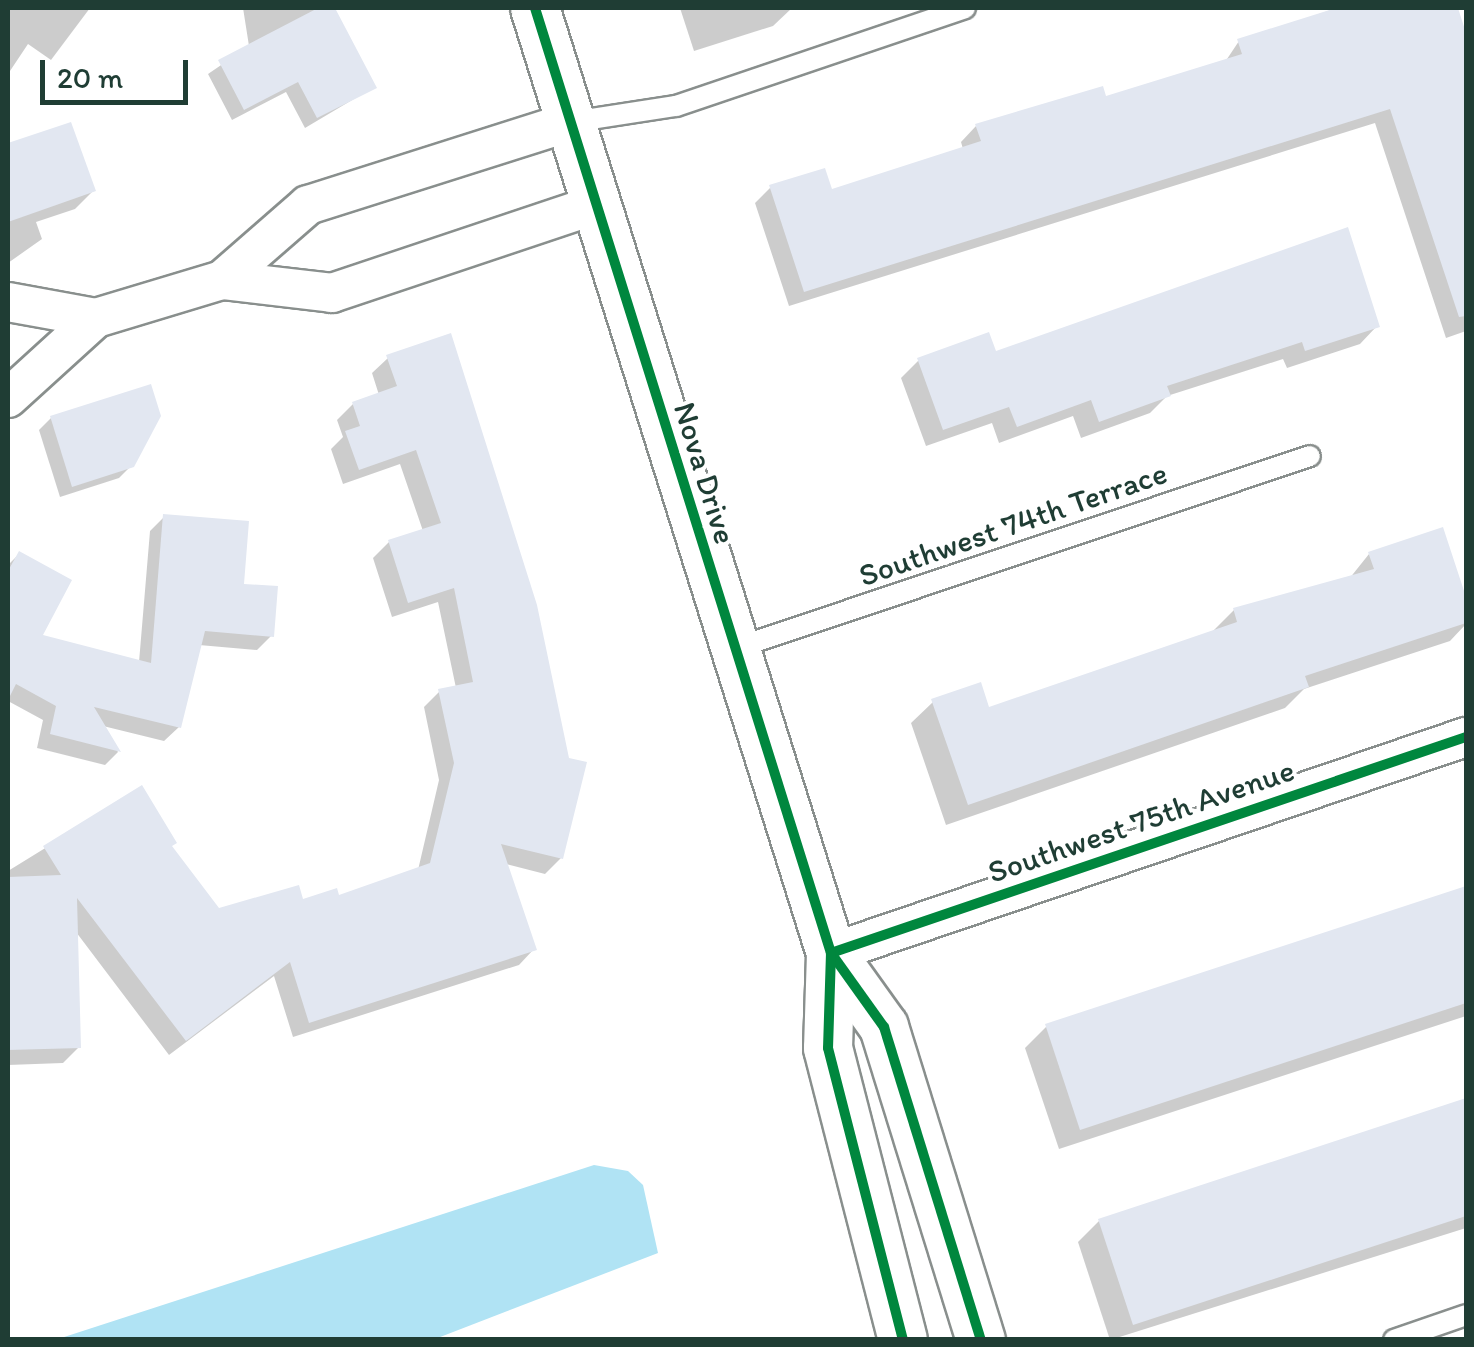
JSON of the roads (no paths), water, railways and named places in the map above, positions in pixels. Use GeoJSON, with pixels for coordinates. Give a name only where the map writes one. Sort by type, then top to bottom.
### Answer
{"type":"FeatureCollection","features":[{"type":"Feature","properties":{"kind":"street","name":"Nova Drive"},"geometry":{"type":"LineString","coordinates":[[535,8],[831,953],[884,1027],[982,1340]]}},
{"type":"Feature","properties":{"kind":"street"},"geometry":{"type":"LineString","coordinates":[[222,280],[308,205],[570,122]]}},
{"type":"Feature","properties":{"kind":"street"},"geometry":{"type":"LineString","coordinates":[[8,398],[96,318],[222,280],[332,292],[595,205]]}},
{"type":"Feature","properties":{"kind":"street"},"geometry":{"type":"LineString","coordinates":[[8,302],[96,318]]}},
{"type":"Feature","properties":{"kind":"street","name":"Southwest 75th Avenue"},"geometry":{"type":"LineString","coordinates":[[831,953],[1466,737]]}},
{"type":"Feature","properties":{"kind":"street","name":"Nova Drive"},"geometry":{"type":"LineString","coordinates":[[831,953],[828,1048],[902,1340]]}},
{"type":"Feature","properties":{"kind":"lane"},"geometry":{"type":"LineString","coordinates":[[570,122],[676,106],[934,12],[965,8]]}},
{"type":"Feature","properties":{"kind":"lane","name":"Southwest 74th Terrace"},"geometry":{"type":"LineString","coordinates":[[734,649],[1310,456]]}},
{"type":"Feature","properties":{"kind":"lane"},"geometry":{"type":"LineString","coordinates":[[1394,1340],[1466,1315]]}},
{"type":"Feature","properties":{"kind":"water"},"geometry":{"type":"Polygon","coordinates":[[[594,1165],[628,1171],[643,1185],[658,1253],[435,1339],[58,1339],[594,1165]]]}}]}
